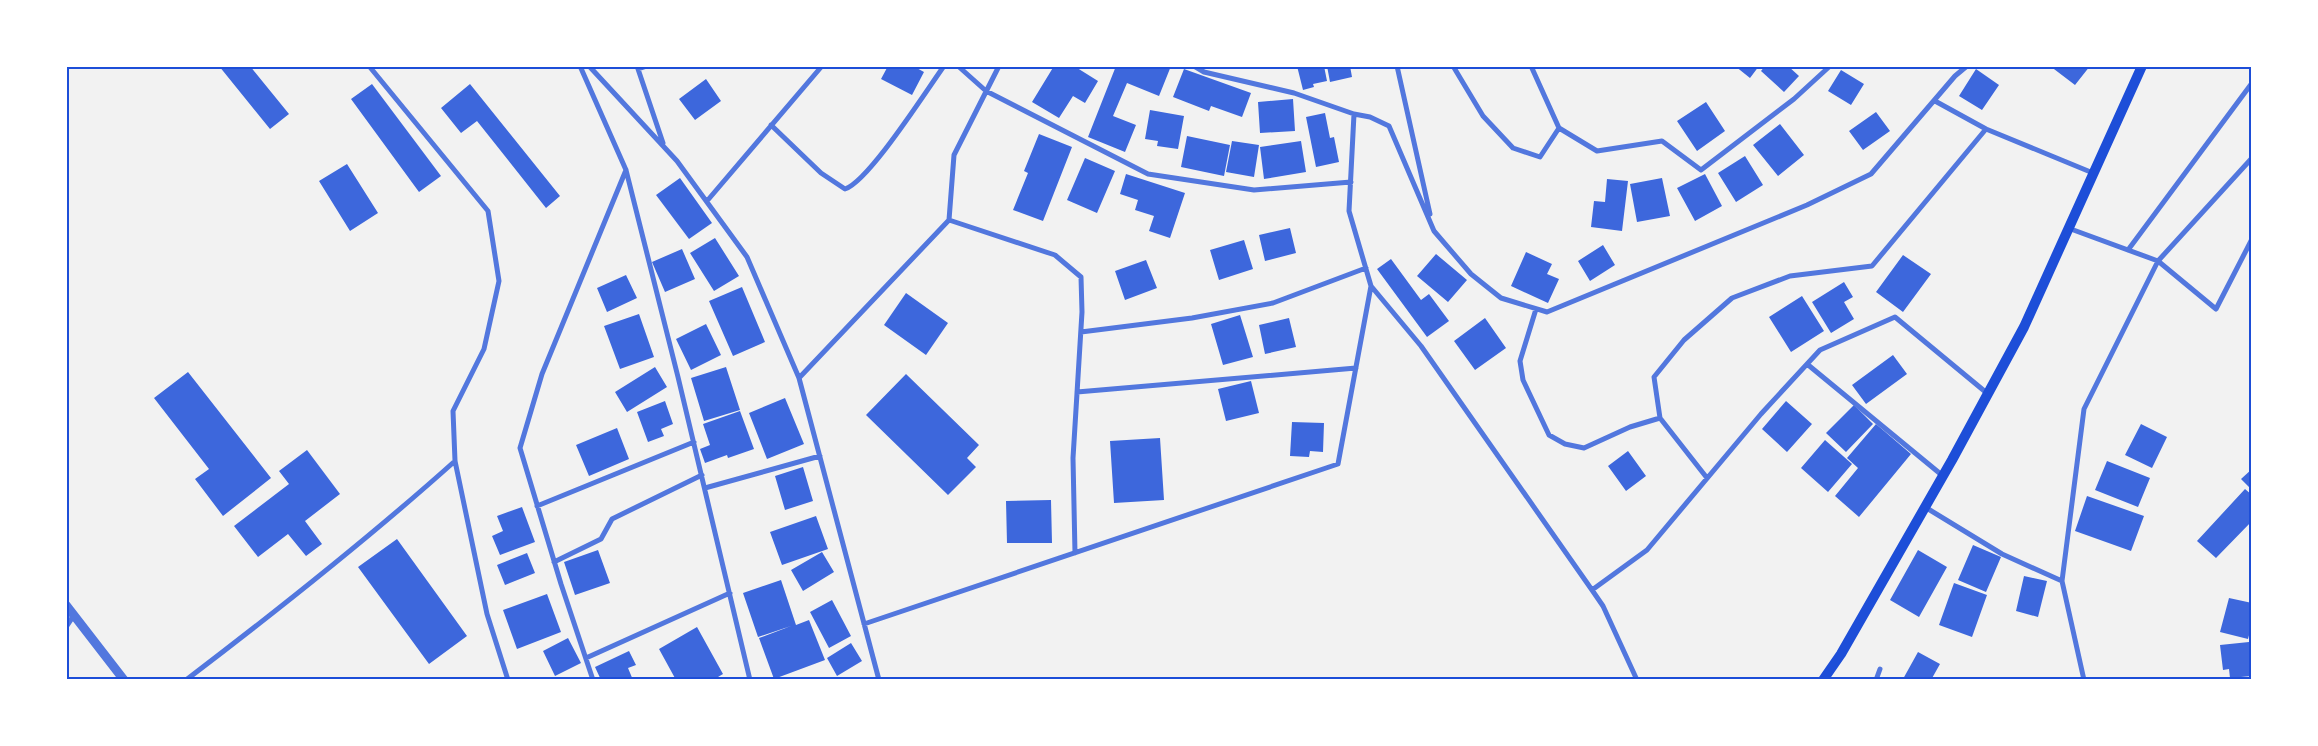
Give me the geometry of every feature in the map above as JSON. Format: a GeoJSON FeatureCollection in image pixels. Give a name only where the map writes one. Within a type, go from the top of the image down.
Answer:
{"type":"FeatureCollection","features":[{"type":"Feature","properties":{"kind":"main road"},"geometry":{"type":"LineString","coordinates":[[1823,680],[1943,476],[2024,327],[2142,66]]}},
{"type":"Feature","properties":{"kind":"street"},"geometry":{"type":"LineString","coordinates":[[369,66],[488,211],[499,281],[484,349],[453,411],[456,461],[487,614],[508,680]]}},
{"type":"Feature","properties":{"kind":"street"},"geometry":{"type":"LineString","coordinates":[[580,66],[626,170],[694,442],[750,680]]}},
{"type":"Feature","properties":{"kind":"street"},"geometry":{"type":"LineString","coordinates":[[589,66],[677,161],[747,258],[799,378],[879,680]]}},
{"type":"Feature","properties":{"kind":"street"},"geometry":{"type":"LineString","coordinates":[[647,66],[638,67],[664,146]]}},
{"type":"Feature","properties":{"kind":"street"},"geometry":{"type":"LineString","coordinates":[[707,201],[822,66]]}},
{"type":"Feature","properties":{"kind":"street"},"geometry":{"type":"LineString","coordinates":[[770,125],[821,173],[845,189],[853,186],[872,166],[944,66]]}},
{"type":"Feature","properties":{"kind":"street"},"geometry":{"type":"LineString","coordinates":[[958,66],[986,91],[1148,174],[1254,190],[1351,182]]}},
{"type":"Feature","properties":{"kind":"street"},"geometry":{"type":"LineString","coordinates":[[799,378],[949,220],[954,155],[999,66]]}},
{"type":"Feature","properties":{"kind":"street"},"geometry":{"type":"LineString","coordinates":[[1194,66],[1204,72],[1294,93],[1354,114],[1370,117],[1389,126],[1434,230],[1471,274],[1501,298],[1547,312],[1807,205],[1871,174],[1955,76],[1967,66]]}},
{"type":"Feature","properties":{"kind":"street"},"geometry":{"type":"LineString","coordinates":[[1396,66],[1434,230]]}},
{"type":"Feature","properties":{"kind":"street"},"geometry":{"type":"LineString","coordinates":[[1453,66],[1483,116],[1512,148],[1540,157],[1559,128]]}},
{"type":"Feature","properties":{"kind":"street"},"geometry":{"type":"LineString","coordinates":[[1531,66],[1559,128],[1597,151],[1662,141],[1701,170],[1794,99],[1830,66]]}},
{"type":"Feature","properties":{"kind":"street"},"geometry":{"type":"LineString","coordinates":[[2128,250],[2252,83]]}},
{"type":"Feature","properties":{"kind":"street"},"geometry":{"type":"LineString","coordinates":[[1935,101],[1986,130],[2093,173]]}},
{"type":"Feature","properties":{"kind":"street"},"geometry":{"type":"LineString","coordinates":[[1354,114],[1349,211],[1371,286],[1421,346],[1603,606],[1637,680]]}},
{"type":"Feature","properties":{"kind":"street"},"geometry":{"type":"LineString","coordinates":[[1707,478],[1660,418],[1654,377],[1684,340],[1732,298],[1790,276],[1872,266],[1986,130]]}},
{"type":"Feature","properties":{"kind":"street"},"geometry":{"type":"LineString","coordinates":[[2084,680],[2062,581],[2084,410],[2158,261],[2252,158]]}},
{"type":"Feature","properties":{"kind":"street"},"geometry":{"type":"LineString","coordinates":[[593,680],[554,562],[520,448],[542,374],[626,170]]}},
{"type":"Feature","properties":{"kind":"street"},"geometry":{"type":"LineString","coordinates":[[949,220],[1055,255],[1081,276],[1081,332],[1073,458],[1075,553]]}},
{"type":"Feature","properties":{"kind":"street"},"geometry":{"type":"LineString","coordinates":[[2068,228],[2158,261],[2216,309],[2252,239]]}},
{"type":"Feature","properties":{"kind":"street"},"geometry":{"type":"LineString","coordinates":[[2244,254],[2252,256]]}},
{"type":"Feature","properties":{"kind":"street"},"geometry":{"type":"LineString","coordinates":[[1081,332],[1192,318],[1273,303],[1366,268]]}},
{"type":"Feature","properties":{"kind":"street"},"geometry":{"type":"LineString","coordinates":[[864,624],[1338,464],[1371,286]]}},
{"type":"Feature","properties":{"kind":"street"},"geometry":{"type":"LineString","coordinates":[[1536,309],[1520,360],[1523,380],[1536,411],[1550,435],[1565,444],[1584,448],[1630,427],[1660,418]]}},
{"type":"Feature","properties":{"kind":"street"},"geometry":{"type":"LineString","coordinates":[[1592,590],[1647,550],[1761,414],[1820,350],[1895,317],[1988,394]]}},
{"type":"Feature","properties":{"kind":"street"},"geometry":{"type":"LineString","coordinates":[[1807,364],[1943,476]]}},
{"type":"Feature","properties":{"kind":"street"},"geometry":{"type":"LineString","coordinates":[[1077,392],[1356,368]]}},
{"type":"Feature","properties":{"kind":"street"},"geometry":{"type":"LineString","coordinates":[[537,506],[694,442]]}},
{"type":"Feature","properties":{"kind":"street"},"geometry":{"type":"LineString","coordinates":[[705,488],[820,456]]}},
{"type":"Feature","properties":{"kind":"street"},"geometry":{"type":"LineString","coordinates":[[186,680],[256,627],[408,504],[456,461]]}},
{"type":"Feature","properties":{"kind":"street"},"geometry":{"type":"LineString","coordinates":[[554,562],[601,539],[612,519],[702,475]]}},
{"type":"Feature","properties":{"kind":"street"},"geometry":{"type":"LineString","coordinates":[[1925,507],[2002,554],[2062,581]]}},
{"type":"Feature","properties":{"kind":"street"},"geometry":{"type":"LineString","coordinates":[[586,658],[730,593]]}},
{"type":"Feature","properties":{"kind":"street"},"geometry":{"type":"LineString","coordinates":[[66,605],[124,680]]}},
{"type":"Feature","properties":{"kind":"street"},"geometry":{"type":"LineString","coordinates":[[66,627],[74,615]]}},
{"type":"Feature","properties":{"kind":"street"},"geometry":{"type":"LineString","coordinates":[[1876,680],[1880,669]]}},
{"type":"Feature","properties":{"kind":"building"},"geometry":{"type":"Polygon","coordinates":[[[219,66],[250,66],[289,114],[270,129],[219,66]]]}},
{"type":"Feature","properties":{"kind":"building"},"geometry":{"type":"Polygon","coordinates":[[[888,66],[913,66],[924,72],[912,95],[881,79],[888,66]]]}},
{"type":"Feature","properties":{"kind":"building"},"geometry":{"type":"Polygon","coordinates":[[[1054,66],[1074,66],[1098,81],[1085,103],[1073,96],[1059,118],[1032,102],[1054,66]]]}},
{"type":"Feature","properties":{"kind":"building"},"geometry":{"type":"Polygon","coordinates":[[[1116,66],[1171,66],[1159,96],[1127,83],[1113,116],[1136,125],[1125,152],[1088,137],[1116,66]]]}},
{"type":"Feature","properties":{"kind":"building"},"geometry":{"type":"Polygon","coordinates":[[[1297,66],[1324,66],[1327,81],[1313,84],[1314,87],[1303,90],[1297,66]]]}},
{"type":"Feature","properties":{"kind":"building"},"geometry":{"type":"Polygon","coordinates":[[[1327,66],[1350,66],[1352,77],[1330,82],[1327,66]]]}},
{"type":"Feature","properties":{"kind":"building"},"geometry":{"type":"Polygon","coordinates":[[[1735,66],[1759,66],[1750,78],[1735,66]]]}},
{"type":"Feature","properties":{"kind":"building"},"geometry":{"type":"Polygon","coordinates":[[[1765,66],[1788,66],[1799,76],[1784,92],[1761,71],[1765,66]]]}},
{"type":"Feature","properties":{"kind":"building"},"geometry":{"type":"Polygon","coordinates":[[[2050,66],[2090,66],[2075,85],[2050,66]]]}},
{"type":"Feature","properties":{"kind":"building"},"geometry":{"type":"Polygon","coordinates":[[[1184,69],[1251,93],[1242,117],[1211,106],[1209,111],[1173,97],[1184,69]]]}},
{"type":"Feature","properties":{"kind":"building"},"geometry":{"type":"Polygon","coordinates":[[[1976,69],[1999,85],[1982,110],[1959,96],[1976,69]]]}},
{"type":"Feature","properties":{"kind":"building"},"geometry":{"type":"Polygon","coordinates":[[[1841,70],[1864,84],[1851,105],[1828,91],[1841,70]]]}},
{"type":"Feature","properties":{"kind":"building"},"geometry":{"type":"Polygon","coordinates":[[[706,79],[721,101],[695,120],[679,99],[706,79]]]}},
{"type":"Feature","properties":{"kind":"building"},"geometry":{"type":"Polygon","coordinates":[[[372,84],[441,176],[419,192],[351,99],[372,84]]]}},
{"type":"Feature","properties":{"kind":"building"},"geometry":{"type":"Polygon","coordinates":[[[470,84],[560,196],[546,208],[477,121],[461,133],[441,108],[470,84]]]}},
{"type":"Feature","properties":{"kind":"building"},"geometry":{"type":"Polygon","coordinates":[[[1293,99],[1295,131],[1260,133],[1258,102],[1293,99]]]}},
{"type":"Feature","properties":{"kind":"building"},"geometry":{"type":"Polygon","coordinates":[[[1706,102],[1725,131],[1697,151],[1677,121],[1706,102]]]}},
{"type":"Feature","properties":{"kind":"building"},"geometry":{"type":"Polygon","coordinates":[[[1150,110],[1184,116],[1178,149],[1157,146],[1158,141],[1145,139],[1150,110]]]}},
{"type":"Feature","properties":{"kind":"building"},"geometry":{"type":"Polygon","coordinates":[[[1876,112],[1890,131],[1863,150],[1849,131],[1876,112]]]}},
{"type":"Feature","properties":{"kind":"building"},"geometry":{"type":"Polygon","coordinates":[[[1325,113],[1330,138],[1334,137],[1339,162],[1316,167],[1306,117],[1325,113]]]}},
{"type":"Feature","properties":{"kind":"building"},"geometry":{"type":"Polygon","coordinates":[[[1780,124],[1804,155],[1778,176],[1753,145],[1780,124]]]}},
{"type":"Feature","properties":{"kind":"building"},"geometry":{"type":"Polygon","coordinates":[[[1039,134],[1072,147],[1043,221],[1013,210],[1028,173],[1024,171],[1039,134]]]}},
{"type":"Feature","properties":{"kind":"building"},"geometry":{"type":"Polygon","coordinates":[[[1187,136],[1230,145],[1224,176],[1181,167],[1187,136]]]}},
{"type":"Feature","properties":{"kind":"building"},"geometry":{"type":"Polygon","coordinates":[[[1232,141],[1259,145],[1254,177],[1226,172],[1232,141]]]}},
{"type":"Feature","properties":{"kind":"building"},"geometry":{"type":"Polygon","coordinates":[[[1301,141],[1306,172],[1264,179],[1260,147],[1301,141]]]}},
{"type":"Feature","properties":{"kind":"building"},"geometry":{"type":"Polygon","coordinates":[[[1745,156],[1763,185],[1736,202],[1718,173],[1745,156]]]}},
{"type":"Feature","properties":{"kind":"building"},"geometry":{"type":"Polygon","coordinates":[[[1085,158],[1115,171],[1097,213],[1067,200],[1085,158]]]}},
{"type":"Feature","properties":{"kind":"building"},"geometry":{"type":"Polygon","coordinates":[[[347,164],[378,213],[350,231],[319,181],[347,164]]]}},
{"type":"Feature","properties":{"kind":"building"},"geometry":{"type":"Polygon","coordinates":[[[1126,174],[1185,193],[1170,238],[1149,231],[1154,216],[1135,210],[1138,200],[1120,194],[1126,174]]]}},
{"type":"Feature","properties":{"kind":"building"},"geometry":{"type":"Polygon","coordinates":[[[1705,174],[1722,206],[1695,221],[1677,188],[1705,174]]]}},
{"type":"Feature","properties":{"kind":"building"},"geometry":{"type":"Polygon","coordinates":[[[680,178],[712,223],[689,239],[656,195],[680,178]]]}},
{"type":"Feature","properties":{"kind":"building"},"geometry":{"type":"Polygon","coordinates":[[[1662,178],[1670,216],[1637,222],[1630,184],[1662,178]]]}},
{"type":"Feature","properties":{"kind":"building"},"geometry":{"type":"Polygon","coordinates":[[[1607,179],[1628,181],[1622,231],[1591,227],[1594,201],[1605,202],[1607,179]]]}},
{"type":"Feature","properties":{"kind":"building"},"geometry":{"type":"Polygon","coordinates":[[[1290,228],[1296,253],[1265,261],[1259,235],[1290,228]]]}},
{"type":"Feature","properties":{"kind":"building"},"geometry":{"type":"Polygon","coordinates":[[[715,238],[739,276],[714,291],[690,253],[715,238]]]}},
{"type":"Feature","properties":{"kind":"building"},"geometry":{"type":"Polygon","coordinates":[[[1244,240],[1253,269],[1219,280],[1210,250],[1244,240]]]}},
{"type":"Feature","properties":{"kind":"building"},"geometry":{"type":"Polygon","coordinates":[[[1603,245],[1615,265],[1590,281],[1578,261],[1603,245]]]}},
{"type":"Feature","properties":{"kind":"building"},"geometry":{"type":"Polygon","coordinates":[[[682,249],[695,279],[665,292],[652,262],[682,249]]]}},
{"type":"Feature","properties":{"kind":"building"},"geometry":{"type":"Polygon","coordinates":[[[1526,252],[1552,264],[1547,274],[1559,279],[1548,303],[1511,286],[1526,252]]]}},
{"type":"Feature","properties":{"kind":"building"},"geometry":{"type":"Polygon","coordinates":[[[1436,254],[1467,280],[1448,302],[1417,276],[1436,254]]]}},
{"type":"Feature","properties":{"kind":"building"},"geometry":{"type":"Polygon","coordinates":[[[1903,255],[1931,274],[1903,312],[1876,292],[1903,255]]]}},
{"type":"Feature","properties":{"kind":"building"},"geometry":{"type":"Polygon","coordinates":[[[1391,259],[1421,300],[1429,294],[1449,321],[1427,337],[1377,269],[1391,259]]]}},
{"type":"Feature","properties":{"kind":"building"},"geometry":{"type":"Polygon","coordinates":[[[1146,260],[1157,288],[1125,300],[1115,271],[1146,260]]]}},
{"type":"Feature","properties":{"kind":"building"},"geometry":{"type":"Polygon","coordinates":[[[626,275],[637,298],[607,312],[597,288],[626,275]]]}},
{"type":"Feature","properties":{"kind":"building"},"geometry":{"type":"Polygon","coordinates":[[[1844,282],[1853,297],[1844,302],[1854,319],[1831,333],[1812,302],[1844,282]]]}},
{"type":"Feature","properties":{"kind":"building"},"geometry":{"type":"Polygon","coordinates":[[[742,287],[765,342],[733,356],[709,301],[742,287]]]}},
{"type":"Feature","properties":{"kind":"building"},"geometry":{"type":"Polygon","coordinates":[[[906,293],[948,323],[926,355],[884,325],[906,293]]]}},
{"type":"Feature","properties":{"kind":"building"},"geometry":{"type":"Polygon","coordinates":[[[1802,296],[1824,331],[1791,352],[1769,317],[1802,296]]]}},
{"type":"Feature","properties":{"kind":"building"},"geometry":{"type":"Polygon","coordinates":[[[639,314],[654,357],[620,369],[604,326],[639,314]]]}},
{"type":"Feature","properties":{"kind":"building"},"geometry":{"type":"Polygon","coordinates":[[[1240,315],[1253,357],[1223,365],[1211,324],[1240,315]]]}},
{"type":"Feature","properties":{"kind":"building"},"geometry":{"type":"Polygon","coordinates":[[[1289,318],[1296,347],[1265,354],[1259,325],[1289,318]]]}},
{"type":"Feature","properties":{"kind":"building"},"geometry":{"type":"Polygon","coordinates":[[[1485,318],[1506,348],[1475,370],[1454,341],[1485,318]]]}},
{"type":"Feature","properties":{"kind":"building"},"geometry":{"type":"Polygon","coordinates":[[[706,324],[721,355],[691,370],[676,339],[706,324]]]}},
{"type":"Feature","properties":{"kind":"building"},"geometry":{"type":"Polygon","coordinates":[[[1893,355],[1907,374],[1866,404],[1852,385],[1893,355]]]}},
{"type":"Feature","properties":{"kind":"building"},"geometry":{"type":"Polygon","coordinates":[[[655,367],[667,387],[627,412],[615,392],[655,367]]]}},
{"type":"Feature","properties":{"kind":"building"},"geometry":{"type":"Polygon","coordinates":[[[726,367],[740,410],[704,421],[691,378],[726,367]]]}},
{"type":"Feature","properties":{"kind":"building"},"geometry":{"type":"Polygon","coordinates":[[[188,372],[271,478],[223,516],[195,479],[209,469],[154,398],[188,372]]]}},
{"type":"Feature","properties":{"kind":"building"},"geometry":{"type":"Polygon","coordinates":[[[906,374],[979,445],[967,458],[976,467],[948,495],[866,415],[906,374]]]}},
{"type":"Feature","properties":{"kind":"building"},"geometry":{"type":"Polygon","coordinates":[[[1251,381],[1259,413],[1226,421],[1218,389],[1251,381]]]}},
{"type":"Feature","properties":{"kind":"building"},"geometry":{"type":"Polygon","coordinates":[[[785,398],[804,444],[767,459],[749,413],[785,398]]]}},
{"type":"Feature","properties":{"kind":"building"},"geometry":{"type":"Polygon","coordinates":[[[665,401],[673,424],[661,429],[664,436],[648,442],[637,412],[665,401]]]}},
{"type":"Feature","properties":{"kind":"building"},"geometry":{"type":"Polygon","coordinates":[[[1786,401],[1812,424],[1787,452],[1762,429],[1786,401]]]}},
{"type":"Feature","properties":{"kind":"building"},"geometry":{"type":"Polygon","coordinates":[[[1854,405],[1873,424],[1846,452],[1826,433],[1854,405]]]}},
{"type":"Feature","properties":{"kind":"building"},"geometry":{"type":"Polygon","coordinates":[[[740,411],[754,449],[728,458],[727,455],[705,463],[700,449],[710,445],[703,424],[740,411]]]}},
{"type":"Feature","properties":{"kind":"building"},"geometry":{"type":"Polygon","coordinates":[[[1292,422],[1324,423],[1323,452],[1310,451],[1309,457],[1290,456],[1292,422]]]}},
{"type":"Feature","properties":{"kind":"building"},"geometry":{"type":"Polygon","coordinates":[[[1876,424],[1911,454],[1859,517],[1835,496],[1858,468],[1847,458],[1876,424]]]}},
{"type":"Feature","properties":{"kind":"building"},"geometry":{"type":"Polygon","coordinates":[[[2141,424],[2167,437],[2152,468],[2125,455],[2141,424]]]}},
{"type":"Feature","properties":{"kind":"building"},"geometry":{"type":"Polygon","coordinates":[[[617,428],[629,459],[589,476],[576,445],[617,428]]]}},
{"type":"Feature","properties":{"kind":"building"},"geometry":{"type":"Polygon","coordinates":[[[1160,438],[1164,500],[1114,503],[1110,441],[1160,438]]]}},
{"type":"Feature","properties":{"kind":"building"},"geometry":{"type":"Polygon","coordinates":[[[1825,440],[1852,464],[1828,492],[1801,468],[1825,440]]]}},
{"type":"Feature","properties":{"kind":"building"},"geometry":{"type":"Polygon","coordinates":[[[307,450],[340,494],[305,521],[322,544],[306,556],[288,534],[258,557],[234,526],[289,484],[279,471],[307,450]]]}},
{"type":"Feature","properties":{"kind":"building"},"geometry":{"type":"Polygon","coordinates":[[[1628,451],[1646,476],[1626,491],[1608,466],[1628,451]]]}},
{"type":"Feature","properties":{"kind":"building"},"geometry":{"type":"Polygon","coordinates":[[[2107,461],[2150,478],[2138,507],[2095,490],[2107,461]]]}},
{"type":"Feature","properties":{"kind":"building"},"geometry":{"type":"Polygon","coordinates":[[[803,467],[813,501],[785,510],[775,476],[803,467]]]}},
{"type":"Feature","properties":{"kind":"building"},"geometry":{"type":"Polygon","coordinates":[[[2252,469],[2252,490],[2241,479],[2252,469]]]}},
{"type":"Feature","properties":{"kind":"building"},"geometry":{"type":"Polygon","coordinates":[[[2245,489],[2252,495],[2252,521],[2216,558],[2197,541],[2245,489]]]}},
{"type":"Feature","properties":{"kind":"building"},"geometry":{"type":"Polygon","coordinates":[[[2087,496],[2144,516],[2131,551],[2075,531],[2087,496]]]}},
{"type":"Feature","properties":{"kind":"building"},"geometry":{"type":"Polygon","coordinates":[[[1051,500],[1052,543],[1007,543],[1006,501],[1051,500]]]}},
{"type":"Feature","properties":{"kind":"building"},"geometry":{"type":"Polygon","coordinates":[[[522,507],[535,542],[500,555],[492,536],[503,531],[497,516],[522,507]]]}},
{"type":"Feature","properties":{"kind":"building"},"geometry":{"type":"Polygon","coordinates":[[[816,516],[828,549],[782,565],[770,532],[816,516]]]}},
{"type":"Feature","properties":{"kind":"building"},"geometry":{"type":"Polygon","coordinates":[[[397,539],[467,636],[429,664],[358,567],[397,539]]]}},
{"type":"Feature","properties":{"kind":"building"},"geometry":{"type":"Polygon","coordinates":[[[1973,545],[2001,557],[1986,592],[1958,580],[1973,545]]]}},
{"type":"Feature","properties":{"kind":"building"},"geometry":{"type":"Polygon","coordinates":[[[598,550],[610,583],[575,595],[564,562],[598,550]]]}},
{"type":"Feature","properties":{"kind":"building"},"geometry":{"type":"Polygon","coordinates":[[[1918,550],[1947,567],[1919,617],[1890,600],[1918,550]]]}},
{"type":"Feature","properties":{"kind":"building"},"geometry":{"type":"Polygon","coordinates":[[[822,552],[834,572],[803,591],[791,570],[822,552]]]}},
{"type":"Feature","properties":{"kind":"building"},"geometry":{"type":"Polygon","coordinates":[[[527,553],[535,573],[505,585],[497,565],[527,553]]]}},
{"type":"Feature","properties":{"kind":"building"},"geometry":{"type":"Polygon","coordinates":[[[2024,576],[2047,581],[2038,617],[2016,611],[2024,576]]]}},
{"type":"Feature","properties":{"kind":"building"},"geometry":{"type":"Polygon","coordinates":[[[781,580],[796,625],[809,620],[825,660],[774,679],[759,638],[791,626],[758,637],[743,593],[781,580]]]}},
{"type":"Feature","properties":{"kind":"building"},"geometry":{"type":"Polygon","coordinates":[[[1954,583],[1987,595],[1972,637],[1939,625],[1954,583]]]}},
{"type":"Feature","properties":{"kind":"building"},"geometry":{"type":"Polygon","coordinates":[[[547,594],[561,632],[517,649],[503,610],[547,594]]]}},
{"type":"Feature","properties":{"kind":"building"},"geometry":{"type":"Polygon","coordinates":[[[2229,598],[2252,603],[2252,624],[2248,639],[2220,632],[2229,598]]]}},
{"type":"Feature","properties":{"kind":"building"},"geometry":{"type":"Polygon","coordinates":[[[832,600],[851,636],[829,648],[810,612],[832,600]]]}},
{"type":"Feature","properties":{"kind":"building"},"geometry":{"type":"Polygon","coordinates":[[[697,627],[723,674],[713,680],[676,680],[659,649],[697,627]]]}},
{"type":"Feature","properties":{"kind":"building"},"geometry":{"type":"Polygon","coordinates":[[[568,638],[581,663],[555,676],[543,651],[568,638]]]}},
{"type":"Feature","properties":{"kind":"building"},"geometry":{"type":"Polygon","coordinates":[[[2249,642],[2252,676],[2230,678],[2229,669],[2223,670],[2220,645],[2249,642]]]}},
{"type":"Feature","properties":{"kind":"building"},"geometry":{"type":"Polygon","coordinates":[[[851,643],[862,661],[837,676],[827,658],[851,643]]]}},
{"type":"Feature","properties":{"kind":"building"},"geometry":{"type":"Polygon","coordinates":[[[629,651],[636,665],[628,668],[633,680],[601,680],[595,667],[629,651]]]}},
{"type":"Feature","properties":{"kind":"building"},"geometry":{"type":"Polygon","coordinates":[[[1918,652],[1940,664],[1931,680],[1903,679],[1918,652]]]}}]}
